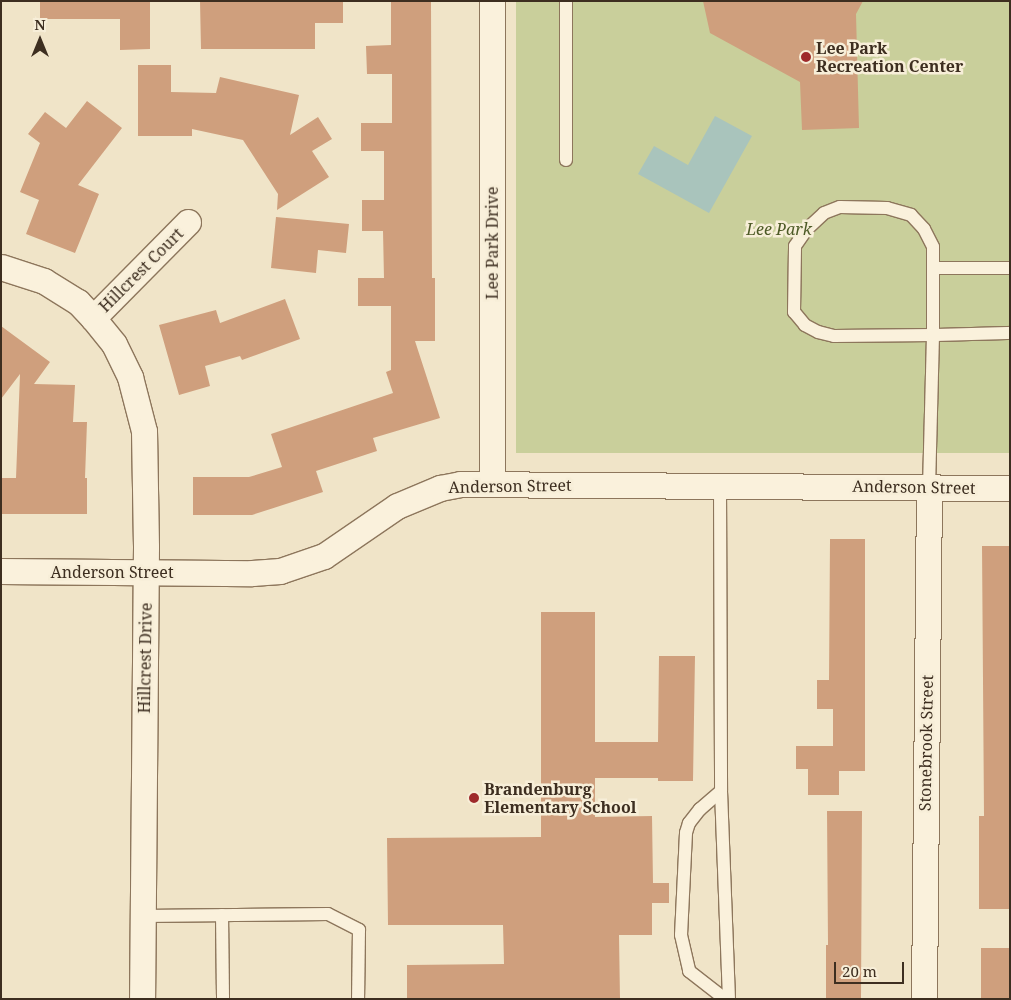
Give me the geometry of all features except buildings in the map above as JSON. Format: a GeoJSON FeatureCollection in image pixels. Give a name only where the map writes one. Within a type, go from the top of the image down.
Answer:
{"type":"FeatureCollection","features":[{"type":"Feature","properties":{"kind":"street","name":"Lee Park Drive"},"geometry":{"type":"LineString","coordinates":[[492,1],[492,484]]}},
{"type":"Feature","properties":{"kind":"street","name":"Hillcrest Court"},"geometry":{"type":"LineString","coordinates":[[93,318],[188,222]]}},
{"type":"Feature","properties":{"kind":"street","name":"Hillcrest Drive"},"geometry":{"type":"LineString","coordinates":[[1,267],[44,280],[78,302],[93,318],[114,344],[130,377],[144,431],[146,572],[142,999]]}},
{"type":"Feature","properties":{"kind":"street","name":"Anderson Street"},"geometry":{"type":"LineString","coordinates":[[1,571],[252,573],[280,570],[324,556],[397,506],[440,488],[460,484],[1010,488]]}},
{"type":"Feature","properties":{"kind":"street","name":"Stonebrook Street"},"geometry":{"type":"LineString","coordinates":[[924,999],[929,488]]}},
{"type":"Feature","properties":{"kind":"lane"},"geometry":{"type":"LineString","coordinates":[[566,1],[566,160]]}},
{"type":"Feature","properties":{"kind":"lane"},"geometry":{"type":"LineString","coordinates":[[929,488],[932,335],[932,247],[924,229],[911,215],[887,208],[840,207],[824,213],[807,228],[795,246],[794,312],[805,325],[818,332],[834,336],[932,335],[1010,333]]}},
{"type":"Feature","properties":{"kind":"lane"},"geometry":{"type":"LineString","coordinates":[[932,268],[1010,268]]}},
{"type":"Feature","properties":{"kind":"lane"},"geometry":{"type":"LineString","coordinates":[[720,486],[721,791],[727,999]]}},
{"type":"Feature","properties":{"kind":"lane"},"geometry":{"type":"LineString","coordinates":[[721,791],[695,816],[686,834],[682,935],[689,972],[727,999]]}},
{"type":"Feature","properties":{"kind":"lane"},"geometry":{"type":"LineString","coordinates":[[143,916],[328,914],[359,930],[358,999]]}},
{"type":"Feature","properties":{"kind":"lane"},"geometry":{"type":"LineString","coordinates":[[222,915],[223,999]]}},
{"type":"Feature","properties":{"kind":"green space","name":"Lee Park"},"geometry":{"type":"Polygon","coordinates":[[[516,1],[1010,1],[1010,453],[516,453],[516,1]]]}},
{"type":"Feature","properties":{"kind":"water"},"geometry":{"type":"Polygon","coordinates":[[[715,116],[752,136],[709,213],[638,174],[654,146],[688,165],[715,116]]]}},
{"type":"Feature","properties":{"kind":"place","name":"Lee Park Recreation Center"},"geometry":{"type":"Point","coordinates":[806,57]}},
{"type":"Feature","properties":{"kind":"place","name":"Brandenburg Elementary School"},"geometry":{"type":"Point","coordinates":[474,798]}}]}
